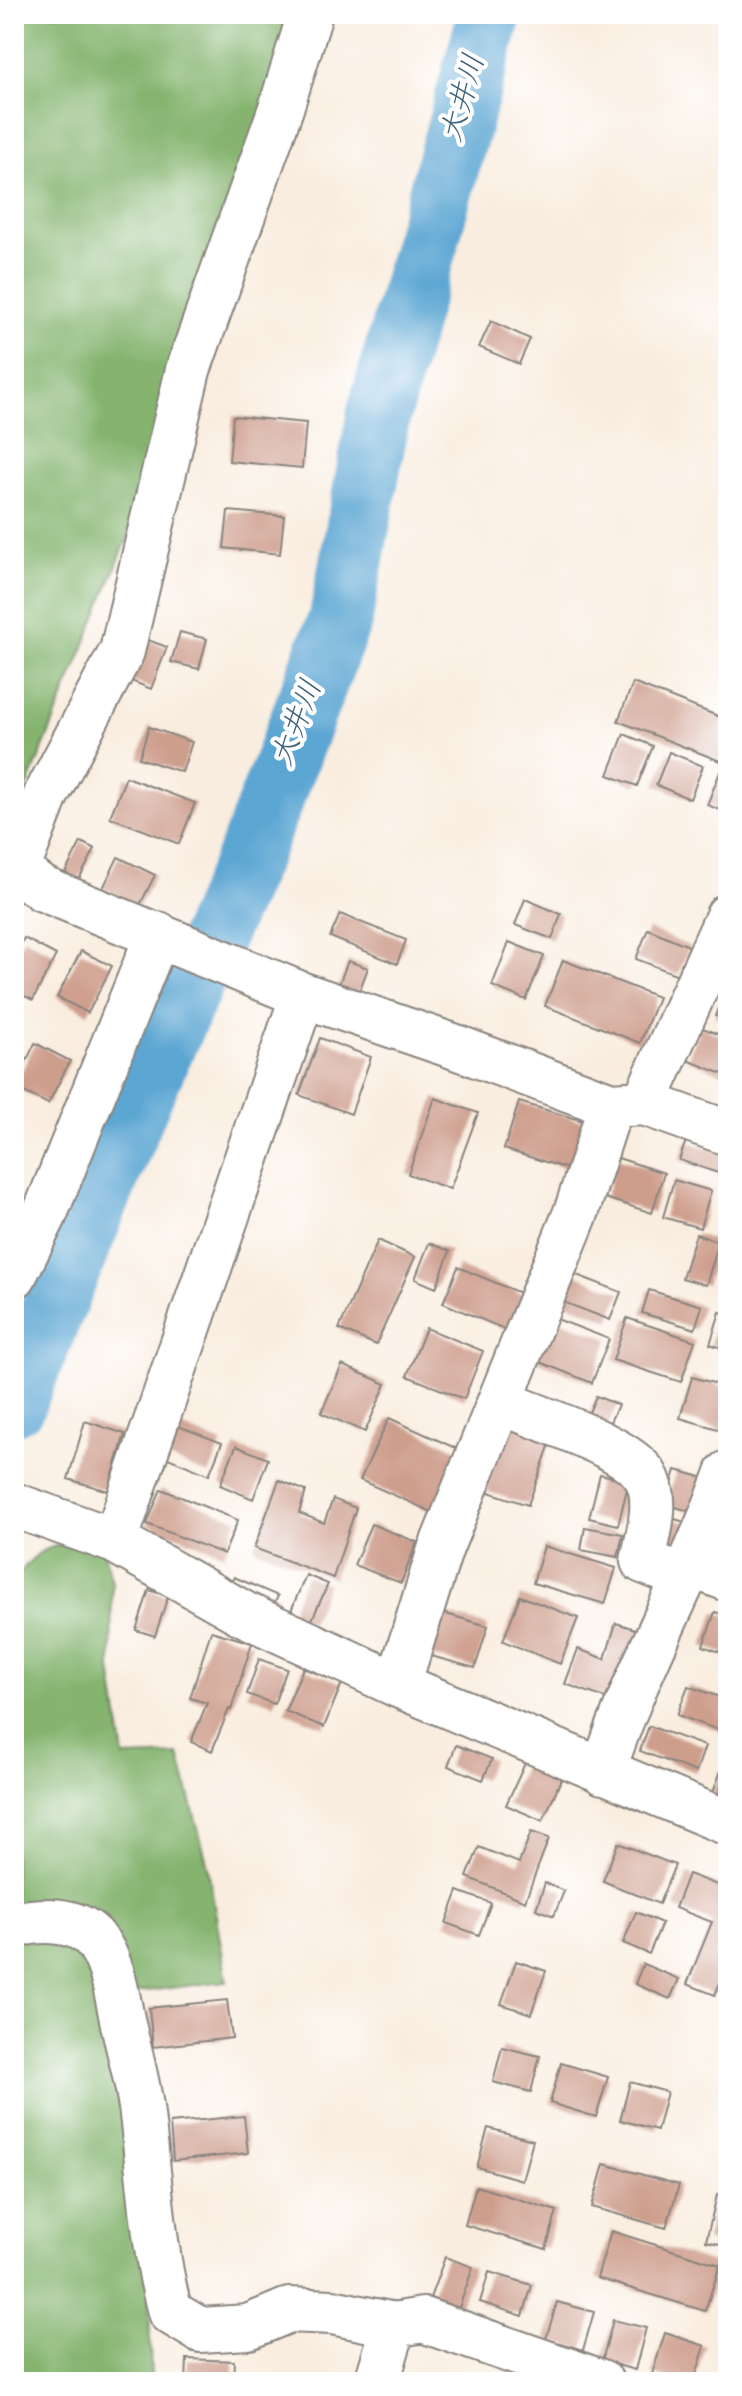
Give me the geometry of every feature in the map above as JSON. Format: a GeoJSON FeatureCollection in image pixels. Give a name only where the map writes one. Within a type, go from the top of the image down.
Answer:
{"type":"FeatureCollection","features":[{"type":"Feature","properties":{"kind":"street"},"geometry":{"type":"LineString","coordinates":[[310,14],[281,108],[188,370],[122,651],[46,795],[17,870],[43,889],[303,995],[628,1104],[728,1133]]}},
{"type":"Feature","properties":{"kind":"street"},"geometry":{"type":"LineString","coordinates":[[398,1685],[440,1550],[577,1210],[628,1104],[728,916]]}},
{"type":"Feature","properties":{"kind":"street"},"geometry":{"type":"LineString","coordinates":[[14,1276],[44,1216],[158,934]]}},
{"type":"Feature","properties":{"kind":"street"},"geometry":{"type":"LineString","coordinates":[[115,1541],[303,995]]}},
{"type":"Feature","properties":{"kind":"street"},"geometry":{"type":"LineString","coordinates":[[501,1402],[621,1453],[646,1476],[652,1503],[643,1561],[702,1574]]}},
{"type":"Feature","properties":{"kind":"street"},"geometry":{"type":"LineString","coordinates":[[603,1772],[616,1731],[655,1640],[702,1574],[728,1473]]}},
{"type":"Feature","properties":{"kind":"street"},"geometry":{"type":"LineString","coordinates":[[14,1505],[115,1541],[244,1614],[398,1685],[728,1823]]}},
{"type":"Feature","properties":{"kind":"street"},"geometry":{"type":"LineString","coordinates":[[14,1926],[26,1922],[67,1922],[92,1936],[105,1953],[140,2103],[160,2274],[170,2312],[200,2330],[248,2327],[289,2310],[332,2312],[394,2325],[423,2320],[601,2382]]}},
{"type":"Feature","properties":{"kind":"street"},"geometry":{"type":"LineString","coordinates":[[377,2382],[394,2325]]}},
{"type":"Feature","properties":{"kind":"green space"},"geometry":{"type":"Polygon","coordinates":[[[14,14],[319,14],[297,118],[14,820],[14,14]]]}},
{"type":"Feature","properties":{"kind":"green space"},"geometry":{"type":"Polygon","coordinates":[[[79,1542],[103,1549],[112,1582],[111,1669],[124,1757],[179,1755],[207,1863],[227,1981],[108,1996],[148,2250],[151,2382],[14,2382],[14,1582],[40,1552],[79,1542]]]}},
{"type":"Feature","properties":{"kind":"building"},"geometry":{"type":"Polygon","coordinates":[[[491,321],[530,339],[519,364],[479,347],[491,321]]]}},
{"type":"Feature","properties":{"kind":"building"},"geometry":{"type":"Polygon","coordinates":[[[233,416],[306,423],[302,468],[229,461],[233,416]]]}},
{"type":"Feature","properties":{"kind":"building"},"geometry":{"type":"Polygon","coordinates":[[[228,511],[284,516],[280,554],[224,548],[228,511]]]}},
{"type":"Feature","properties":{"kind":"building"},"geometry":{"type":"Polygon","coordinates":[[[180,632],[207,639],[199,669],[171,662],[180,632]]]}},
{"type":"Feature","properties":{"kind":"building"},"geometry":{"type":"Polygon","coordinates":[[[140,637],[167,647],[151,689],[124,678],[140,637]]]}},
{"type":"Feature","properties":{"kind":"building"},"geometry":{"type":"Polygon","coordinates":[[[633,683],[728,720],[728,764],[618,721],[633,683]]]}},
{"type":"Feature","properties":{"kind":"building"},"geometry":{"type":"Polygon","coordinates":[[[149,727],[192,742],[182,772],[139,758],[149,727]]]}},
{"type":"Feature","properties":{"kind":"building"},"geometry":{"type":"Polygon","coordinates":[[[624,734],[653,746],[637,786],[608,775],[624,734]]]}},
{"type":"Feature","properties":{"kind":"building"},"geometry":{"type":"Polygon","coordinates":[[[669,752],[703,766],[690,799],[656,785],[669,752]]]}},
{"type":"Feature","properties":{"kind":"building"},"geometry":{"type":"Polygon","coordinates":[[[720,772],[728,775],[728,813],[707,805],[720,772]]]}},
{"type":"Feature","properties":{"kind":"building"},"geometry":{"type":"Polygon","coordinates":[[[126,777],[195,803],[179,844],[110,817],[126,777]]]}},
{"type":"Feature","properties":{"kind":"building"},"geometry":{"type":"Polygon","coordinates":[[[81,842],[95,849],[77,883],[63,877],[81,842]]]}},
{"type":"Feature","properties":{"kind":"building"},"geometry":{"type":"Polygon","coordinates":[[[118,857],[155,875],[139,907],[103,888],[118,857]]]}},
{"type":"Feature","properties":{"kind":"building"},"geometry":{"type":"Polygon","coordinates":[[[525,899],[561,914],[552,939],[515,925],[525,899]]]}},
{"type":"Feature","properties":{"kind":"building"},"geometry":{"type":"Polygon","coordinates":[[[340,914],[406,940],[397,964],[330,937],[340,914]]]}},
{"type":"Feature","properties":{"kind":"building"},"geometry":{"type":"Polygon","coordinates":[[[648,929],[689,946],[678,975],[636,959],[648,929]]]}},
{"type":"Feature","properties":{"kind":"building"},"geometry":{"type":"Polygon","coordinates":[[[24,938],[56,955],[33,1000],[14,991],[14,958],[24,938]]]}},
{"type":"Feature","properties":{"kind":"building"},"geometry":{"type":"Polygon","coordinates":[[[509,942],[544,956],[526,1000],[492,986],[509,942]]]}},
{"type":"Feature","properties":{"kind":"building"},"geometry":{"type":"Polygon","coordinates":[[[81,951],[112,966],[88,1013],[57,997],[81,951]]]}},
{"type":"Feature","properties":{"kind":"building"},"geometry":{"type":"Polygon","coordinates":[[[563,960],[658,997],[640,1043],[545,1006],[563,960]]]}},
{"type":"Feature","properties":{"kind":"building"},"geometry":{"type":"Polygon","coordinates":[[[348,961],[368,968],[357,997],[337,989],[348,961]]]}},
{"type":"Feature","properties":{"kind":"building"},"geometry":{"type":"Polygon","coordinates":[[[728,985],[728,1021],[715,1016],[728,985]]]}},
{"type":"Feature","properties":{"kind":"building"},"geometry":{"type":"Polygon","coordinates":[[[700,1027],[728,1038],[728,1076],[687,1060],[700,1027]]]}},
{"type":"Feature","properties":{"kind":"building"},"geometry":{"type":"Polygon","coordinates":[[[320,1038],[371,1057],[351,1114],[299,1095],[320,1038]]]}},
{"type":"Feature","properties":{"kind":"building"},"geometry":{"type":"Polygon","coordinates":[[[35,1043],[70,1061],[48,1104],[14,1087],[35,1043]]]}},
{"type":"Feature","properties":{"kind":"building"},"geometry":{"type":"Polygon","coordinates":[[[435,1098],[478,1113],[450,1189],[408,1174],[435,1098]]]}},
{"type":"Feature","properties":{"kind":"building"},"geometry":{"type":"Polygon","coordinates":[[[519,1102],[586,1122],[571,1170],[504,1149],[519,1102]]]}},
{"type":"Feature","properties":{"kind":"building"},"geometry":{"type":"Polygon","coordinates":[[[686,1141],[725,1154],[718,1173],[679,1160],[686,1141]]]}},
{"type":"Feature","properties":{"kind":"building"},"geometry":{"type":"Polygon","coordinates":[[[618,1158],[664,1173],[652,1213],[605,1198],[618,1158]]]}},
{"type":"Feature","properties":{"kind":"building"},"geometry":{"type":"Polygon","coordinates":[[[674,1180],[711,1191],[700,1228],[663,1217],[674,1180]]]}},
{"type":"Feature","properties":{"kind":"building"},"geometry":{"type":"Polygon","coordinates":[[[696,1234],[719,1242],[706,1285],[682,1278],[696,1234]]]}},
{"type":"Feature","properties":{"kind":"building"},"geometry":{"type":"Polygon","coordinates":[[[378,1240],[415,1257],[376,1345],[339,1329],[378,1240]]]}},
{"type":"Feature","properties":{"kind":"building"},"geometry":{"type":"Polygon","coordinates":[[[429,1243],[450,1251],[436,1288],[415,1279],[429,1243]]]}},
{"type":"Feature","properties":{"kind":"building"},"geometry":{"type":"Polygon","coordinates":[[[458,1267],[527,1296],[511,1332],[443,1303],[458,1267]]]}},
{"type":"Feature","properties":{"kind":"building"},"geometry":{"type":"Polygon","coordinates":[[[569,1272],[621,1292],[610,1320],[558,1300],[569,1272]]]}},
{"type":"Feature","properties":{"kind":"building"},"geometry":{"type":"Polygon","coordinates":[[[649,1290],[702,1306],[695,1329],[642,1313],[649,1290]]]}},
{"type":"Feature","properties":{"kind":"building"},"geometry":{"type":"Polygon","coordinates":[[[720,1312],[728,1314],[728,1350],[710,1344],[720,1312]]]}},
{"type":"Feature","properties":{"kind":"building"},"geometry":{"type":"Polygon","coordinates":[[[554,1318],[609,1339],[592,1383],[537,1361],[554,1318]]]}},
{"type":"Feature","properties":{"kind":"building"},"geometry":{"type":"Polygon","coordinates":[[[627,1318],[695,1341],[681,1382],[613,1360],[627,1318]]]}},
{"type":"Feature","properties":{"kind":"building"},"geometry":{"type":"Polygon","coordinates":[[[426,1328],[483,1351],[464,1399],[407,1376],[426,1328]]]}},
{"type":"Feature","properties":{"kind":"building"},"geometry":{"type":"Polygon","coordinates":[[[342,1365],[386,1384],[365,1432],[321,1413],[342,1365]]]}},
{"type":"Feature","properties":{"kind":"building"},"geometry":{"type":"Polygon","coordinates":[[[692,1377],[728,1387],[728,1432],[680,1418],[692,1377]]]}},
{"type":"Feature","properties":{"kind":"building"},"geometry":{"type":"Polygon","coordinates":[[[596,1396],[618,1405],[604,1435],[583,1426],[596,1396]]]}},
{"type":"Feature","properties":{"kind":"building"},"geometry":{"type":"Polygon","coordinates":[[[389,1418],[462,1451],[434,1513],[360,1480],[389,1418]]]}},
{"type":"Feature","properties":{"kind":"building"},"geometry":{"type":"Polygon","coordinates":[[[85,1421],[125,1434],[108,1491],[68,1479],[85,1421]]]}},
{"type":"Feature","properties":{"kind":"building"},"geometry":{"type":"Polygon","coordinates":[[[509,1423],[552,1438],[528,1505],[486,1491],[509,1423]]]}},
{"type":"Feature","properties":{"kind":"building"},"geometry":{"type":"Polygon","coordinates":[[[176,1425],[222,1443],[209,1475],[163,1456],[176,1425]]]}},
{"type":"Feature","properties":{"kind":"building"},"geometry":{"type":"Polygon","coordinates":[[[236,1446],[268,1459],[253,1499],[220,1485],[236,1446]]]}},
{"type":"Feature","properties":{"kind":"building"},"geometry":{"type":"Polygon","coordinates":[[[676,1470],[711,1480],[701,1515],[666,1504],[676,1470]]]}},
{"type":"Feature","properties":{"kind":"building"},"geometry":{"type":"Polygon","coordinates":[[[600,1474],[629,1481],[618,1525],[589,1518],[600,1474]]]}},
{"type":"Feature","properties":{"kind":"building"},"geometry":{"type":"Polygon","coordinates":[[[279,1480],[306,1491],[299,1513],[324,1523],[333,1499],[356,1508],[333,1578],[254,1548],[279,1480]]]}},
{"type":"Feature","properties":{"kind":"building"},"geometry":{"type":"Polygon","coordinates":[[[161,1489],[238,1520],[224,1554],[147,1524],[161,1489]]]}},
{"type":"Feature","properties":{"kind":"building"},"geometry":{"type":"Polygon","coordinates":[[[668,1517],[698,1526],[685,1570],[655,1560],[668,1517]]]}},
{"type":"Feature","properties":{"kind":"building"},"geometry":{"type":"Polygon","coordinates":[[[371,1524],[417,1542],[401,1583],[354,1565],[371,1524]]]}},
{"type":"Feature","properties":{"kind":"building"},"geometry":{"type":"Polygon","coordinates":[[[585,1527],[623,1534],[618,1557],[581,1550],[585,1527]]]}},
{"type":"Feature","properties":{"kind":"building"},"geometry":{"type":"Polygon","coordinates":[[[544,1546],[616,1568],[605,1604],[533,1583],[544,1546]]]}},
{"type":"Feature","properties":{"kind":"building"},"geometry":{"type":"Polygon","coordinates":[[[306,1575],[328,1584],[311,1622],[290,1613],[306,1575]]]}},
{"type":"Feature","properties":{"kind":"building"},"geometry":{"type":"Polygon","coordinates":[[[234,1577],[278,1596],[272,1609],[228,1589],[234,1577]]]}},
{"type":"Feature","properties":{"kind":"building"},"geometry":{"type":"Polygon","coordinates":[[[149,1590],[168,1596],[155,1636],[136,1630],[149,1590]]]}},
{"type":"Feature","properties":{"kind":"building"},"geometry":{"type":"Polygon","coordinates":[[[520,1596],[578,1618],[560,1664],[503,1641],[520,1596]]]}},
{"type":"Feature","properties":{"kind":"building"},"geometry":{"type":"Polygon","coordinates":[[[439,1612],[488,1626],[475,1668],[427,1655],[439,1612]]]}},
{"type":"Feature","properties":{"kind":"building"},"geometry":{"type":"Polygon","coordinates":[[[715,1612],[728,1616],[728,1655],[703,1646],[715,1612]]]}},
{"type":"Feature","properties":{"kind":"building"},"geometry":{"type":"Polygon","coordinates":[[[616,1623],[641,1631],[619,1703],[565,1684],[578,1649],[605,1659],[616,1623]]]}},
{"type":"Feature","properties":{"kind":"building"},"geometry":{"type":"Polygon","coordinates":[[[211,1631],[252,1643],[231,1710],[212,1751],[191,1742],[207,1703],[190,1698],[211,1631]]]}},
{"type":"Feature","properties":{"kind":"building"},"geometry":{"type":"Polygon","coordinates":[[[259,1659],[287,1669],[274,1704],[247,1694],[259,1659]]]}},
{"type":"Feature","properties":{"kind":"building"},"geometry":{"type":"Polygon","coordinates":[[[303,1668],[342,1683],[324,1727],[285,1711],[303,1668]]]}},
{"type":"Feature","properties":{"kind":"building"},"geometry":{"type":"Polygon","coordinates":[[[688,1686],[728,1700],[728,1721],[724,1732],[677,1715],[688,1686]]]}},
{"type":"Feature","properties":{"kind":"building"},"geometry":{"type":"Polygon","coordinates":[[[649,1726],[705,1746],[696,1772],[640,1751],[649,1726]]]}},
{"type":"Feature","properties":{"kind":"building"},"geometry":{"type":"Polygon","coordinates":[[[456,1745],[492,1759],[483,1780],[448,1766],[456,1745]]]}},
{"type":"Feature","properties":{"kind":"building"},"geometry":{"type":"Polygon","coordinates":[[[526,1761],[562,1777],[543,1821],[506,1805],[526,1761]]]}},
{"type":"Feature","properties":{"kind":"building"},"geometry":{"type":"Polygon","coordinates":[[[721,1770],[728,1773],[728,1811],[709,1804],[721,1770]]]}},
{"type":"Feature","properties":{"kind":"building"},"geometry":{"type":"Polygon","coordinates":[[[531,1832],[549,1838],[525,1901],[467,1877],[479,1847],[519,1863],[531,1832]]]}},
{"type":"Feature","properties":{"kind":"building"},"geometry":{"type":"Polygon","coordinates":[[[618,1843],[675,1865],[659,1904],[603,1881],[618,1843]]]}},
{"type":"Feature","properties":{"kind":"building"},"geometry":{"type":"Polygon","coordinates":[[[688,1874],[728,1889],[728,1964],[715,1995],[687,1984],[712,1922],[675,1908],[688,1874]]]}},
{"type":"Feature","properties":{"kind":"building"},"geometry":{"type":"Polygon","coordinates":[[[545,1883],[564,1891],[554,1916],[536,1909],[545,1883]]]}},
{"type":"Feature","properties":{"kind":"building"},"geometry":{"type":"Polygon","coordinates":[[[458,1891],[491,1903],[479,1935],[446,1923],[458,1891]]]}},
{"type":"Feature","properties":{"kind":"building"},"geometry":{"type":"Polygon","coordinates":[[[636,1912],[662,1923],[649,1954],[623,1943],[636,1912]]]}},
{"type":"Feature","properties":{"kind":"building"},"geometry":{"type":"Polygon","coordinates":[[[516,1961],[546,1971],[531,2014],[501,2004],[516,1961]]]}},
{"type":"Feature","properties":{"kind":"building"},"geometry":{"type":"Polygon","coordinates":[[[643,1964],[679,1979],[670,1999],[635,1984],[643,1964]]]}},
{"type":"Feature","properties":{"kind":"building"},"geometry":{"type":"Polygon","coordinates":[[[227,2000],[232,2038],[153,2047],[149,2008],[227,2000]]]}},
{"type":"Feature","properties":{"kind":"building"},"geometry":{"type":"Polygon","coordinates":[[[502,2047],[540,2056],[531,2092],[493,2082],[502,2047]]]}},
{"type":"Feature","properties":{"kind":"building"},"geometry":{"type":"Polygon","coordinates":[[[561,2063],[608,2077],[596,2117],[550,2103],[561,2063]]]}},
{"type":"Feature","properties":{"kind":"building"},"geometry":{"type":"Polygon","coordinates":[[[630,2082],[667,2092],[657,2130],[620,2120],[630,2082]]]}},
{"type":"Feature","properties":{"kind":"building"},"geometry":{"type":"Polygon","coordinates":[[[244,2116],[248,2153],[173,2161],[170,2123],[244,2116]]]}},
{"type":"Feature","properties":{"kind":"building"},"geometry":{"type":"Polygon","coordinates":[[[488,2128],[533,2140],[522,2180],[477,2167],[488,2128]]]}},
{"type":"Feature","properties":{"kind":"building"},"geometry":{"type":"Polygon","coordinates":[[[604,2164],[679,2185],[666,2228],[592,2207],[604,2164]]]}},
{"type":"Feature","properties":{"kind":"building"},"geometry":{"type":"Polygon","coordinates":[[[476,2186],[557,2211],[546,2249],[465,2225],[476,2186]]]}},
{"type":"Feature","properties":{"kind":"building"},"geometry":{"type":"Polygon","coordinates":[[[717,2195],[728,2197],[728,2246],[706,2241],[717,2195]]]}},
{"type":"Feature","properties":{"kind":"building"},"geometry":{"type":"Polygon","coordinates":[[[611,2231],[720,2265],[705,2311],[597,2278],[611,2231]]]}},
{"type":"Feature","properties":{"kind":"building"},"geometry":{"type":"Polygon","coordinates":[[[445,2257],[473,2267],[459,2308],[430,2298],[445,2257]]]}},
{"type":"Feature","properties":{"kind":"building"},"geometry":{"type":"Polygon","coordinates":[[[489,2272],[532,2285],[523,2316],[480,2302],[489,2272]]]}},
{"type":"Feature","properties":{"kind":"building"},"geometry":{"type":"Polygon","coordinates":[[[557,2302],[594,2312],[583,2350],[546,2339],[557,2302]]]}},
{"type":"Feature","properties":{"kind":"building"},"geometry":{"type":"Polygon","coordinates":[[[613,2320],[646,2328],[635,2370],[602,2361],[613,2320]]]}},
{"type":"Feature","properties":{"kind":"building"},"geometry":{"type":"Polygon","coordinates":[[[665,2333],[705,2346],[694,2382],[677,2382],[652,2374],[665,2333]]]}},
{"type":"Feature","properties":{"kind":"building"},"geometry":{"type":"Polygon","coordinates":[[[187,2359],[234,2361],[233,2382],[186,2382],[187,2359]]]}},
{"type":"Feature","properties":{"kind":"waterway","name":"大井川"},"geometry":{"type":"LineString","coordinates":[[14,1403],[136,1107],[256,839],[341,617],[379,413],[490,14]]}}]}
